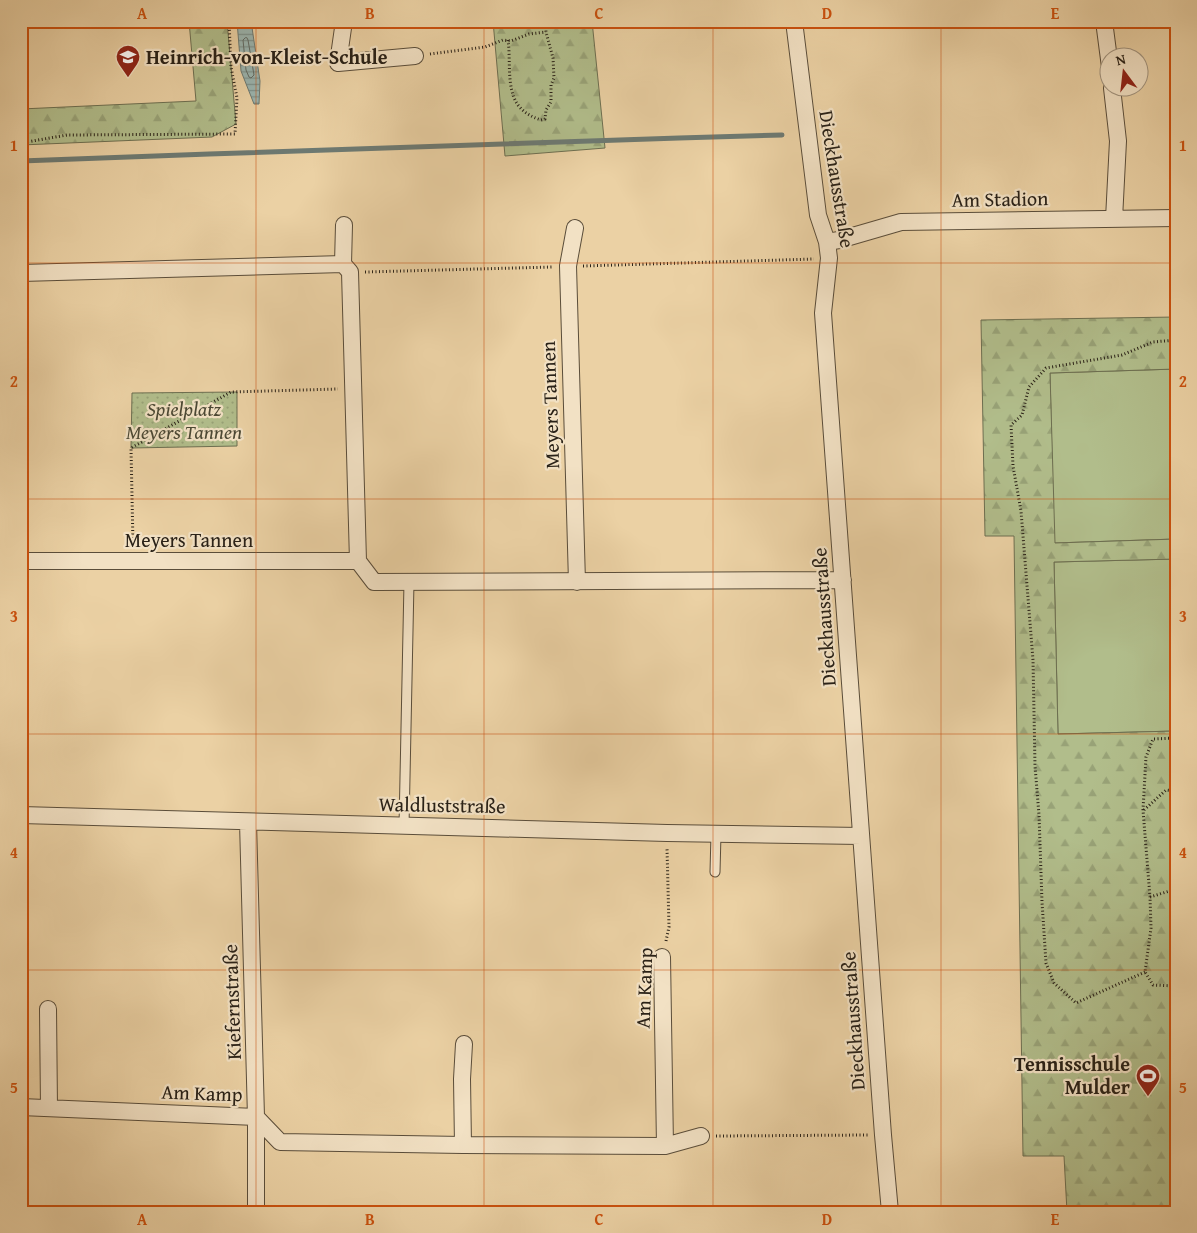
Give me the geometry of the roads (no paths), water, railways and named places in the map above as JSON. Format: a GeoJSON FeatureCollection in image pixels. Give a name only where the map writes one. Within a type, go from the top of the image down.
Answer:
{"type":"FeatureCollection","features":[{"type":"Feature","properties":{"kind":"street"},"geometry":{"type":"LineString","coordinates":[[344,21],[338,63],[415,56]]}},
{"type":"Feature","properties":{"kind":"street","name":"Dieckhausstraße"},"geometry":{"type":"LineString","coordinates":[[794,21],[818,215],[827,242],[829,258],[822,313],[890,1212]]}},
{"type":"Feature","properties":{"kind":"street"},"geometry":{"type":"LineString","coordinates":[[1104,21],[1108,48]]}},
{"type":"Feature","properties":{"kind":"street"},"geometry":{"type":"LineString","coordinates":[[1113,98],[1118,141],[1114,218]]}},
{"type":"Feature","properties":{"kind":"street","name":"Am Stadion"},"geometry":{"type":"LineString","coordinates":[[827,242],[901,222],[1176,218]]}},
{"type":"Feature","properties":{"kind":"street"},"geometry":{"type":"LineString","coordinates":[[344,225],[353,388],[358,561],[374,582],[843,580]]}},
{"type":"Feature","properties":{"kind":"street","name":"Meyers Tannen"},"geometry":{"type":"LineString","coordinates":[[575,228],[568,266],[577,582]]}},
{"type":"Feature","properties":{"kind":"street"},"geometry":{"type":"LineString","coordinates":[[21,273],[347,268]]}},
{"type":"Feature","properties":{"kind":"street","name":"Meyers Tannen"},"geometry":{"type":"LineString","coordinates":[[21,561],[358,561]]}},
{"type":"Feature","properties":{"kind":"street","name":"Waldluststraße"},"geometry":{"type":"LineString","coordinates":[[21,815],[667,833],[861,836]]}},
{"type":"Feature","properties":{"kind":"street","name":"Kiefernstraße"},"geometry":{"type":"LineString","coordinates":[[248,822],[256,1117],[256,1212]]}},
{"type":"Feature","properties":{"kind":"street","name":"Am Kamp"},"geometry":{"type":"LineString","coordinates":[[662,957],[665,1146]]}},
{"type":"Feature","properties":{"kind":"street"},"geometry":{"type":"LineString","coordinates":[[48,1009],[49,1108]]}},
{"type":"Feature","properties":{"kind":"street"},"geometry":{"type":"LineString","coordinates":[[463,1145],[462,1079],[464,1044]]}},
{"type":"Feature","properties":{"kind":"street","name":"Am Kamp"},"geometry":{"type":"LineString","coordinates":[[21,1107],[256,1117],[280,1142],[665,1146],[701,1136]]}},
{"type":"Feature","properties":{"kind":"lane"},"geometry":{"type":"LineString","coordinates":[[404,826],[409,582]]}},
{"type":"Feature","properties":{"kind":"lane"},"geometry":{"type":"LineString","coordinates":[[715,872],[716,834]]}},
{"type":"Feature","properties":{"kind":"water"},"geometry":{"type":"Polygon","coordinates":[[[237,21],[251,21],[260,81],[259,104],[254,104],[241,71],[237,21]]]}},
{"type":"Feature","properties":{"kind":"waterway"},"geometry":{"type":"LineString","coordinates":[[21,161],[782,135]]}},
{"type":"Feature","properties":{"kind":"place","name":"Heinrich-von-Kleist-Schule"},"geometry":{"type":"Point","coordinates":[128,78]}},
{"type":"Feature","properties":{"kind":"place","name":"Tennisschule Mulder"},"geometry":{"type":"Point","coordinates":[1148,1097]}},
{"type":"Feature","properties":{"kind":"park label","name":"Spielplatz Meyers Tannen"},"geometry":{"type":"Point","coordinates":[184,420]}}]}
